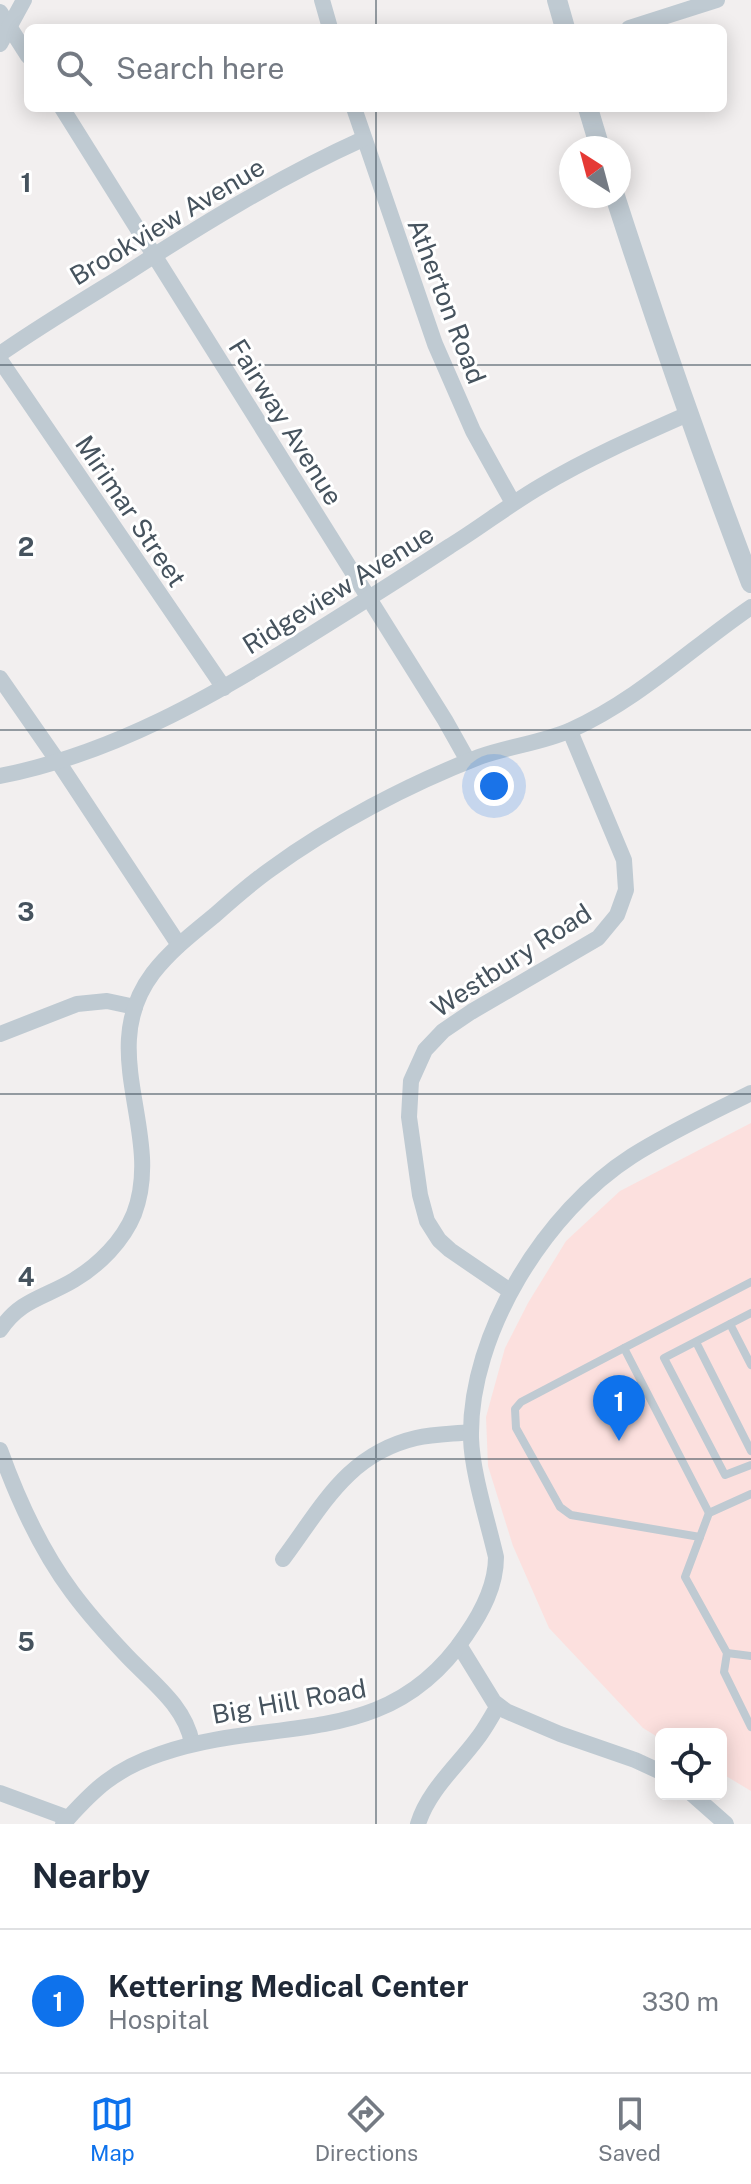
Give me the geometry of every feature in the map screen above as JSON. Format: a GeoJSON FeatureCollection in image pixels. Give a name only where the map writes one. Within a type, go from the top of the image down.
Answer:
{"type":"FeatureCollection","features":[{"type":"Feature","properties":{"kind":"street"},"geometry":{"type":"LineString","coordinates":[[0,44],[24,0]]}},
{"type":"Feature","properties":{"kind":"street"},"geometry":{"type":"LineString","coordinates":[[322,0],[329,24]]}},
{"type":"Feature","properties":{"kind":"street"},"geometry":{"type":"LineString","coordinates":[[557,0],[564,24]]}},
{"type":"Feature","properties":{"kind":"street"},"geometry":{"type":"LineString","coordinates":[[642,24],[717,0]]}},
{"type":"Feature","properties":{"kind":"street"},"geometry":{"type":"LineString","coordinates":[[0,12],[24,50]]}},
{"type":"Feature","properties":{"kind":"street","name":"Fairway Avenue"},"geometry":{"type":"LineString","coordinates":[[65,112],[468,761]]}},
{"type":"Feature","properties":{"kind":"street","name":"Atherton Road"},"geometry":{"type":"LineString","coordinates":[[355,112],[441,359],[473,431],[513,503]]}},
{"type":"Feature","properties":{"kind":"street"},"geometry":{"type":"LineString","coordinates":[[589,112],[596,136]]}},
{"type":"Feature","properties":{"kind":"street","name":"Brookview Avenue"},"geometry":{"type":"LineString","coordinates":[[0,357],[34,330],[242,201],[363,139]]}},
{"type":"Feature","properties":{"kind":"street"},"geometry":{"type":"LineString","coordinates":[[619,208],[688,414],[751,583]]}},
{"type":"Feature","properties":{"kind":"street","name":"Mirimar Street"},"geometry":{"type":"LineString","coordinates":[[0,357],[224,688]]}},
{"type":"Feature","properties":{"kind":"street","name":"Ridgeview Avenue"},"geometry":{"type":"LineString","coordinates":[[0,776],[57,760],[153,725],[224,688],[584,461],[688,414]]}},
{"type":"Feature","properties":{"kind":"street"},"geometry":{"type":"LineString","coordinates":[[0,1330],[22,1305],[73,1281],[102,1258],[123,1233],[134,1212],[140,1194],[143,1165],[128,1066],[128,1041],[135,1007],[151,976],[179,945],[295,852],[384,802],[468,761],[570,731],[640,690],[751,607]]}},
{"type":"Feature","properties":{"kind":"street"},"geometry":{"type":"LineString","coordinates":[[0,678],[179,945]]}},
{"type":"Feature","properties":{"kind":"street","name":"Westbury Road"},"geometry":{"type":"LineString","coordinates":[[510,1291],[450,1250],[439,1240],[427,1221],[420,1195],[409,1117],[411,1081],[425,1050],[443,1031],[598,938],[617,915],[626,890],[624,860],[570,731]]}},
{"type":"Feature","properties":{"kind":"street"},"geometry":{"type":"LineString","coordinates":[[0,1034],[77,1004],[107,1001],[135,1007]]}},
{"type":"Feature","properties":{"kind":"street","name":"Big Hill Road"},"geometry":{"type":"LineString","coordinates":[[66,1821],[94,1789],[157,1755],[192,1743],[325,1724],[378,1710],[421,1686],[459,1645],[487,1600],[496,1570],[471,1432],[489,1341],[510,1291],[549,1232],[604,1177],[632,1156],[751,1093]]}},
{"type":"Feature","properties":{"kind":"street"},"geometry":{"type":"LineString","coordinates":[[283,1559],[331,1491],[365,1460],[416,1438],[471,1432]]}},
{"type":"Feature","properties":{"kind":"street"},"geometry":{"type":"LineString","coordinates":[[0,1450],[25,1512],[70,1590],[109,1638],[170,1699],[184,1718],[192,1743]]}},
{"type":"Feature","properties":{"kind":"street"},"geometry":{"type":"LineString","coordinates":[[459,1645],[498,1706],[560,1734],[655,1769]]}},
{"type":"Feature","properties":{"kind":"street"},"geometry":{"type":"LineString","coordinates":[[418,1824],[433,1793],[479,1737],[498,1706]]}},
{"type":"Feature","properties":{"kind":"street"},"geometry":{"type":"LineString","coordinates":[[0,1793],[66,1821]]}},
{"type":"Feature","properties":{"kind":"street"},"geometry":{"type":"LineString","coordinates":[[699,1800],[726,1824]]}},
{"type":"Feature","properties":{"kind":"lane"},"geometry":{"type":"LineString","coordinates":[[700,1537],[571,1515],[560,1507],[516,1428],[515,1409],[521,1402],[751,1282]]}},
{"type":"Feature","properties":{"kind":"lane"},"geometry":{"type":"LineString","coordinates":[[751,1313],[664,1358],[725,1475],[751,1465]]}},
{"type":"Feature","properties":{"kind":"lane"},"geometry":{"type":"LineString","coordinates":[[730,1324],[751,1365]]}},
{"type":"Feature","properties":{"kind":"lane"},"geometry":{"type":"LineString","coordinates":[[696,1342],[751,1451]]}},
{"type":"Feature","properties":{"kind":"lane"},"geometry":{"type":"LineString","coordinates":[[624,1348],[709,1513]]}},
{"type":"Feature","properties":{"kind":"lane"},"geometry":{"type":"LineString","coordinates":[[751,1494],[709,1513],[685,1577],[727,1653],[724,1672],[751,1727]]}},
{"type":"Feature","properties":{"kind":"lane"},"geometry":{"type":"LineString","coordinates":[[727,1653],[751,1656]]}},
{"type":"Feature","properties":{"kind":"shaded area"},"geometry":{"type":"Polygon","coordinates":[[[751,1123],[751,1791],[727,1777],[727,1728],[655,1728],[655,1735],[643,1728],[549,1628],[513,1546],[488,1466],[486,1417],[505,1348],[566,1241],[620,1191],[751,1123]]]}},
{"type":"Feature","properties":{"kind":"place","name":"Kettering Medical Center"},"geometry":{"type":"Point","coordinates":[619,1441]}}]}
